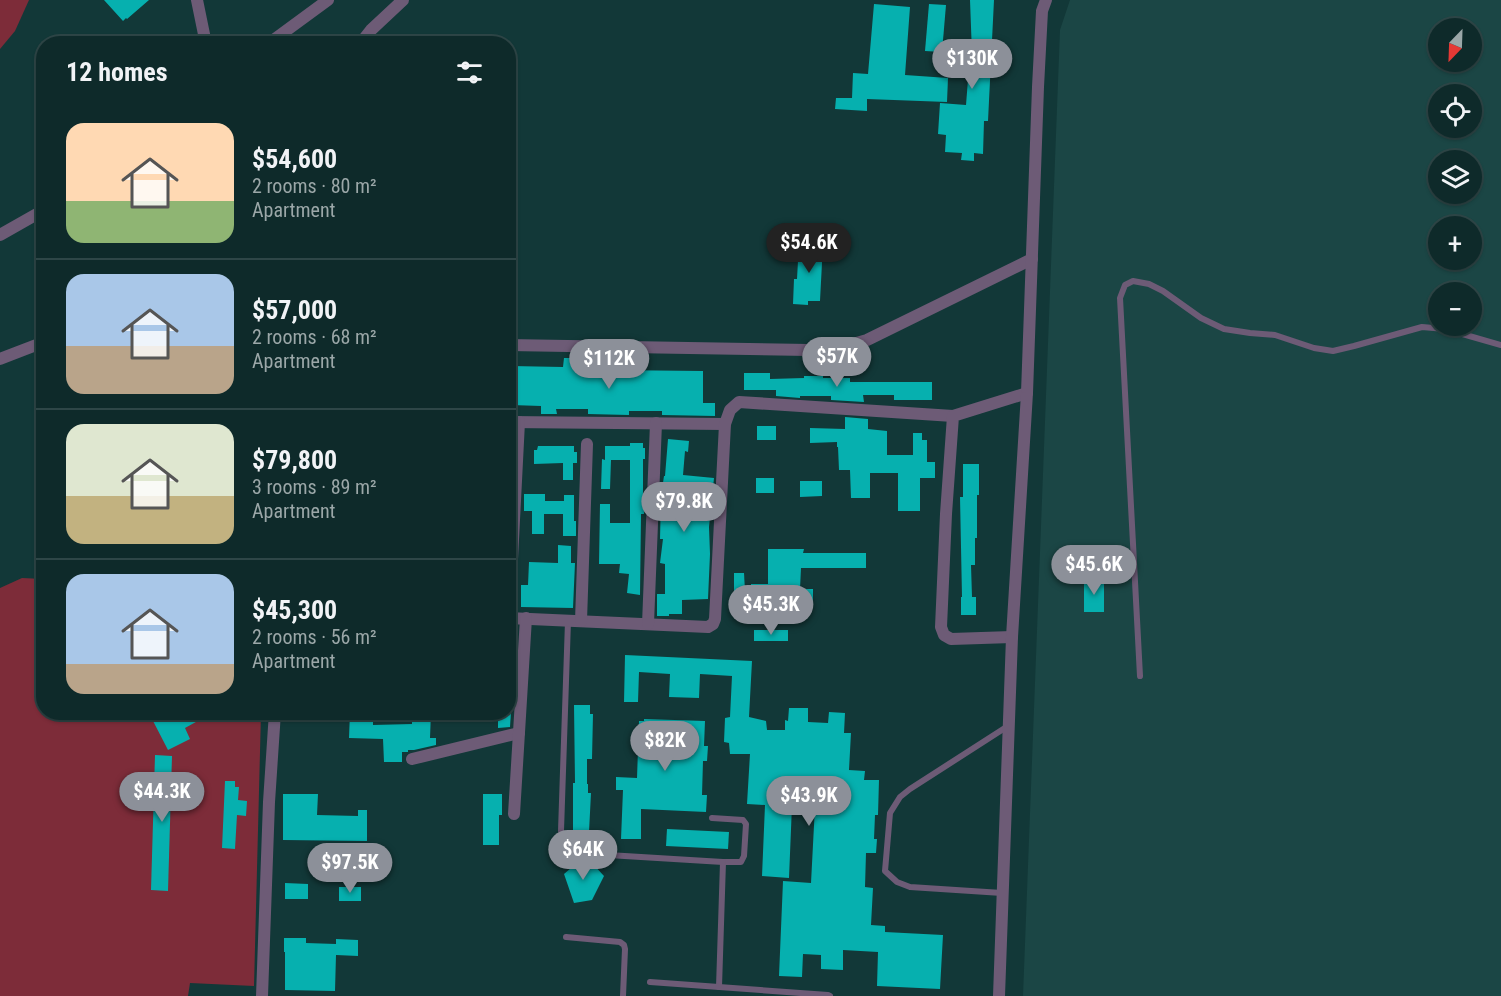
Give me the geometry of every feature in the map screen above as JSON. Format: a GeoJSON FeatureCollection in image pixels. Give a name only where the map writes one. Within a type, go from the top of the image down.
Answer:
{"type":"FeatureCollection","features":[{"type":"Feature","properties":{"kind":"street"},"geometry":{"type":"LineString","coordinates":[[197,0],[204,36]]}},
{"type":"Feature","properties":{"kind":"street"},"geometry":{"type":"LineString","coordinates":[[279,36],[328,0]]}},
{"type":"Feature","properties":{"kind":"street"},"geometry":{"type":"LineString","coordinates":[[366,36],[403,0]]}},
{"type":"Feature","properties":{"kind":"street"},"geometry":{"type":"LineString","coordinates":[[999,996],[1012,637],[1027,393],[1042,4]]}},
{"type":"Feature","properties":{"kind":"street"},"geometry":{"type":"LineString","coordinates":[[0,235],[36,215]]}},
{"type":"Feature","properties":{"kind":"street"},"geometry":{"type":"LineString","coordinates":[[516,345],[808,350],[839,348],[867,340],[1032,259]]}},
{"type":"Feature","properties":{"kind":"street"},"geometry":{"type":"LineString","coordinates":[[0,359],[36,345]]}},
{"type":"Feature","properties":{"kind":"street"},"geometry":{"type":"LineString","coordinates":[[516,618],[708,627],[713,624],[725,424],[730,410],[739,402],[953,416],[1027,393]]}},
{"type":"Feature","properties":{"kind":"street"},"geometry":{"type":"LineString","coordinates":[[953,416],[941,627],[944,635],[951,639],[1012,637]]}},
{"type":"Feature","properties":{"kind":"street"},"geometry":{"type":"LineString","coordinates":[[516,422],[725,424]]}},
{"type":"Feature","properties":{"kind":"street"},"geometry":{"type":"LineString","coordinates":[[648,624],[656,423]]}},
{"type":"Feature","properties":{"kind":"street"},"geometry":{"type":"LineString","coordinates":[[581,621],[587,444]]}},
{"type":"Feature","properties":{"kind":"street"},"geometry":{"type":"LineString","coordinates":[[514,814],[526,618]]}},
{"type":"Feature","properties":{"kind":"street"},"geometry":{"type":"LineString","coordinates":[[262,996],[274,720]]}},
{"type":"Feature","properties":{"kind":"street"},"geometry":{"type":"LineString","coordinates":[[412,759],[519,733]]}},
{"type":"Feature","properties":{"kind":"lane"},"geometry":{"type":"LineString","coordinates":[[1140,675],[1120,298],[1125,285],[1133,281],[1149,284],[1163,291],[1201,318],[1224,329],[1275,335],[1314,348],[1333,351],[1422,327],[1445,329],[1501,345]]}},
{"type":"Feature","properties":{"kind":"lane"},"geometry":{"type":"LineString","coordinates":[[561,831],[568,620]]}},
{"type":"Feature","properties":{"kind":"lane"},"geometry":{"type":"LineString","coordinates":[[1003,893],[910,887],[897,882],[885,871],[890,813],[900,797],[1009,725]]}},
{"type":"Feature","properties":{"kind":"lane"},"geometry":{"type":"LineString","coordinates":[[559,852],[741,862],[744,856],[746,824],[743,820],[712,818]]}},
{"type":"Feature","properties":{"kind":"lane"},"geometry":{"type":"LineString","coordinates":[[719,987],[723,862]]}},
{"type":"Feature","properties":{"kind":"lane"},"geometry":{"type":"LineString","coordinates":[[566,937],[620,942],[624,945],[623,996]]}},
{"type":"Feature","properties":{"kind":"lane"},"geometry":{"type":"LineString","coordinates":[[650,982],[830,996]]}},
{"type":"Feature","properties":{"kind":"shaded area"},"geometry":{"type":"Polygon","coordinates":[[[0,0],[29,0],[15,31],[0,49],[0,0]]]}},
{"type":"Feature","properties":{"kind":"shaded area"},"geometry":{"type":"Polygon","coordinates":[[[1070,0],[1501,0],[1501,996],[1023,996],[1060,30],[1070,0]]]}},
{"type":"Feature","properties":{"kind":"shaded area"},"geometry":{"type":"Polygon","coordinates":[[[22,578],[36,579],[36,720],[261,720],[254,986],[190,983],[188,996],[0,996],[0,588],[22,578]]]}},
{"type":"Feature","properties":{"kind":"building"},"geometry":{"type":"Polygon","coordinates":[[[104,0],[149,0],[123,21],[104,0]]]}},
{"type":"Feature","properties":{"kind":"building"},"geometry":{"type":"Polygon","coordinates":[[[970,0],[994,0],[988,121],[984,121],[983,154],[974,153],[974,161],[961,160],[962,153],[945,152],[946,135],[938,134],[940,103],[966,105],[970,54],[972,54],[970,0]]]}},
{"type":"Feature","properties":{"kind":"building"},"geometry":{"type":"Polygon","coordinates":[[[874,4],[910,7],[905,75],[948,78],[947,102],[867,99],[867,111],[835,109],[836,98],[852,98],[853,73],[868,74],[874,4]]]}},
{"type":"Feature","properties":{"kind":"building"},"geometry":{"type":"Polygon","coordinates":[[[929,4],[946,5],[942,52],[925,51],[929,4]]]}},
{"type":"Feature","properties":{"kind":"building"},"geometry":{"type":"Polygon","coordinates":[[[799,243],[823,244],[820,301],[808,301],[808,305],[793,304],[799,243]]]}},
{"type":"Feature","properties":{"kind":"building"},"geometry":{"type":"Polygon","coordinates":[[[564,358],[582,358],[582,360],[609,361],[609,370],[703,371],[703,403],[715,403],[715,416],[662,415],[662,411],[629,411],[629,415],[588,414],[588,409],[556,409],[557,414],[541,414],[541,406],[516,405],[516,366],[563,367],[564,358]]]}},
{"type":"Feature","properties":{"kind":"building"},"geometry":{"type":"Polygon","coordinates":[[[744,373],[770,373],[770,379],[823,376],[823,378],[850,378],[850,382],[932,382],[932,400],[894,400],[894,395],[863,395],[864,402],[831,400],[831,396],[800,396],[800,398],[776,396],[776,390],[744,390],[744,373]]]}},
{"type":"Feature","properties":{"kind":"building"},"geometry":{"type":"Polygon","coordinates":[[[845,417],[868,419],[868,429],[887,431],[887,455],[913,455],[913,433],[922,433],[922,440],[927,440],[927,462],[935,462],[935,478],[920,478],[920,511],[898,511],[898,473],[870,473],[870,498],[851,498],[850,470],[839,470],[837,442],[810,443],[810,428],[845,429],[845,417]]]}},
{"type":"Feature","properties":{"kind":"building"},"geometry":{"type":"Polygon","coordinates":[[[757,426],[776,426],[776,440],[757,440],[757,426]]]}},
{"type":"Feature","properties":{"kind":"building"},"geometry":{"type":"Polygon","coordinates":[[[668,439],[689,441],[688,452],[685,451],[683,475],[714,478],[709,527],[708,599],[682,600],[682,614],[657,616],[657,594],[665,594],[665,564],[660,563],[663,539],[660,539],[661,496],[668,439]]]}},
{"type":"Feature","properties":{"kind":"building"},"geometry":{"type":"Polygon","coordinates":[[[630,443],[643,443],[643,448],[645,448],[640,595],[627,593],[629,574],[619,573],[620,564],[599,564],[600,504],[610,504],[610,523],[630,523],[630,460],[611,460],[610,489],[601,489],[605,446],[630,446],[630,443]]]}},
{"type":"Feature","properties":{"kind":"building"},"geometry":{"type":"Polygon","coordinates":[[[538,446],[574,446],[574,452],[577,452],[577,463],[573,463],[573,480],[563,480],[563,463],[534,464],[534,450],[537,450],[538,446]]]}},
{"type":"Feature","properties":{"kind":"building"},"geometry":{"type":"Polygon","coordinates":[[[963,464],[979,464],[975,565],[971,565],[972,597],[976,597],[976,615],[961,615],[960,497],[963,497],[963,464]]]}},
{"type":"Feature","properties":{"kind":"building"},"geometry":{"type":"Polygon","coordinates":[[[756,478],[774,478],[774,493],[756,493],[756,478]]]}},
{"type":"Feature","properties":{"kind":"building"},"geometry":{"type":"Polygon","coordinates":[[[800,481],[822,481],[822,496],[800,497],[800,481]]]}},
{"type":"Feature","properties":{"kind":"building"},"geometry":{"type":"Polygon","coordinates":[[[524,494],[545,494],[545,501],[564,501],[564,495],[574,495],[576,536],[563,536],[563,514],[544,514],[544,534],[532,534],[532,511],[524,511],[524,494]]]}},
{"type":"Feature","properties":{"kind":"building"},"geometry":{"type":"Polygon","coordinates":[[[558,545],[571,546],[571,563],[575,563],[573,608],[521,607],[521,585],[528,585],[529,562],[558,563],[558,545]]]}},
{"type":"Feature","properties":{"kind":"building"},"geometry":{"type":"Polygon","coordinates":[[[768,549],[804,549],[803,553],[866,553],[866,568],[801,568],[800,589],[813,589],[813,604],[751,604],[751,584],[768,584],[768,549]]]}},
{"type":"Feature","properties":{"kind":"building"},"geometry":{"type":"Polygon","coordinates":[[[734,573],[744,573],[745,591],[734,591],[734,573]]]}},
{"type":"Feature","properties":{"kind":"building"},"geometry":{"type":"Polygon","coordinates":[[[1084,579],[1104,579],[1104,612],[1084,612],[1084,579]]]}},
{"type":"Feature","properties":{"kind":"building"},"geometry":{"type":"Polygon","coordinates":[[[754,630],[788,630],[788,641],[754,641],[754,630]]]}},
{"type":"Feature","properties":{"kind":"building"},"geometry":{"type":"Polygon","coordinates":[[[625,655],[752,661],[749,717],[766,721],[767,730],[785,730],[789,708],[808,708],[808,722],[828,723],[829,712],[845,713],[844,733],[851,733],[849,770],[865,771],[864,780],[879,780],[878,815],[875,815],[874,839],[877,839],[876,853],[866,853],[865,887],[873,888],[871,925],[885,926],[885,932],[943,935],[940,989],[877,986],[878,952],[843,950],[843,970],[821,969],[821,955],[803,954],[802,977],[779,976],[783,881],[811,883],[815,806],[792,805],[789,878],[762,876],[765,805],[747,804],[750,754],[730,754],[729,743],[724,742],[725,718],[730,717],[732,676],[700,674],[699,698],[669,697],[670,674],[639,672],[638,702],[624,702],[625,655]]]}},
{"type":"Feature","properties":{"kind":"building"},"geometry":{"type":"Polygon","coordinates":[[[574,705],[590,705],[590,714],[593,714],[592,759],[587,759],[588,793],[591,793],[589,832],[573,831],[574,705]]]}},
{"type":"Feature","properties":{"kind":"building"},"geometry":{"type":"Polygon","coordinates":[[[644,719],[705,721],[704,746],[708,746],[707,761],[703,761],[702,795],[707,795],[706,812],[641,809],[641,839],[621,839],[623,790],[616,790],[616,777],[637,778],[639,721],[644,721],[644,719]]]}},
{"type":"Feature","properties":{"kind":"building"},"geometry":{"type":"Polygon","coordinates":[[[153,720],[200,720],[185,728],[190,739],[168,750],[153,720]]]}},
{"type":"Feature","properties":{"kind":"building"},"geometry":{"type":"Polygon","coordinates":[[[350,720],[373,720],[373,725],[412,724],[412,720],[431,720],[430,738],[436,738],[436,745],[402,752],[402,762],[384,762],[383,739],[349,738],[350,720]]]}},
{"type":"Feature","properties":{"kind":"building"},"geometry":{"type":"Polygon","coordinates":[[[498,720],[510,720],[510,727],[498,728],[498,720]]]}},
{"type":"Feature","properties":{"kind":"building"},"geometry":{"type":"Polygon","coordinates":[[[155,755],[172,756],[168,891],[151,890],[155,755]]]}},
{"type":"Feature","properties":{"kind":"building"},"geometry":{"type":"Polygon","coordinates":[[[225,781],[235,781],[235,787],[239,787],[238,800],[247,801],[246,816],[237,815],[235,849],[222,848],[225,781]]]}},
{"type":"Feature","properties":{"kind":"building"},"geometry":{"type":"Polygon","coordinates":[[[283,794],[318,794],[317,815],[358,816],[358,810],[367,810],[367,841],[283,840],[283,794]]]}},
{"type":"Feature","properties":{"kind":"building"},"geometry":{"type":"Polygon","coordinates":[[[483,794],[502,794],[499,845],[483,845],[483,794]]]}},
{"type":"Feature","properties":{"kind":"building"},"geometry":{"type":"Polygon","coordinates":[[[667,829],[729,832],[728,849],[666,846],[667,829]]]}},
{"type":"Feature","properties":{"kind":"building"},"geometry":{"type":"Polygon","coordinates":[[[578,862],[591,862],[604,876],[592,900],[574,903],[564,874],[578,862]]]}},
{"type":"Feature","properties":{"kind":"building"},"geometry":{"type":"Polygon","coordinates":[[[285,883],[308,884],[308,899],[285,899],[285,883]]]}},
{"type":"Feature","properties":{"kind":"building"},"geometry":{"type":"Polygon","coordinates":[[[339,887],[361,887],[361,901],[339,901],[339,887]]]}},
{"type":"Feature","properties":{"kind":"building"},"geometry":{"type":"Polygon","coordinates":[[[284,938],[306,938],[306,943],[336,944],[336,939],[358,940],[358,956],[336,955],[335,991],[285,990],[284,938]]]}}]}
